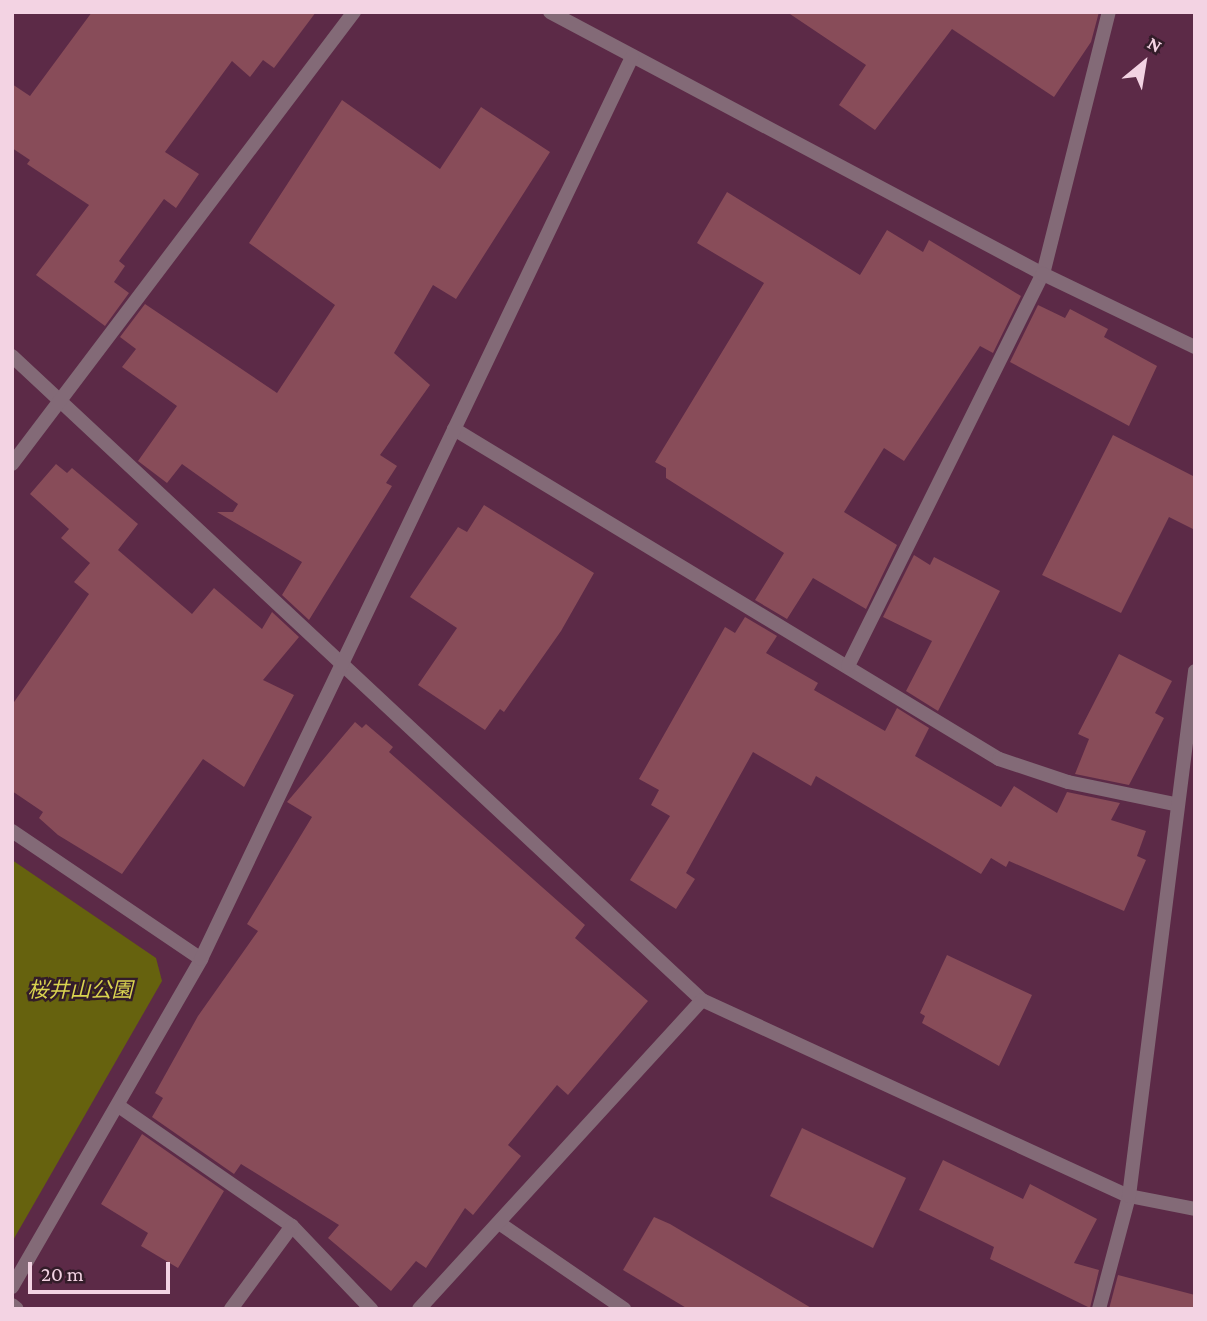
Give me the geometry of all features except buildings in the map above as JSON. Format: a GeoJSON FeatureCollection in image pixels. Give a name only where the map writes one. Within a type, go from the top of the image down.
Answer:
{"type":"FeatureCollection","features":[{"type":"Feature","properties":{"kind":"street"},"geometry":{"type":"LineString","coordinates":[[12,464],[355,12]]}},
{"type":"Feature","properties":{"kind":"street"},"geometry":{"type":"LineString","coordinates":[[550,12],[1042,274],[1195,347]]}},
{"type":"Feature","properties":{"kind":"street"},"geometry":{"type":"LineString","coordinates":[[848,666],[1042,274],[1109,12]]}},
{"type":"Feature","properties":{"kind":"street"},"geometry":{"type":"LineString","coordinates":[[12,1287],[120,1107],[201,959],[632,57]]}},
{"type":"Feature","properties":{"kind":"street"},"geometry":{"type":"LineString","coordinates":[[12,356],[339,667],[702,1000],[1129,1196],[1195,1209]]}},
{"type":"Feature","properties":{"kind":"street"},"geometry":{"type":"LineString","coordinates":[[454,429],[999,759],[1068,782],[1174,804]]}},
{"type":"Feature","properties":{"kind":"street"},"geometry":{"type":"LineString","coordinates":[[1099,1309],[1129,1196],[1174,804],[1195,671]]}},
{"type":"Feature","properties":{"kind":"street"},"geometry":{"type":"LineString","coordinates":[[12,831],[201,959]]}},
{"type":"Feature","properties":{"kind":"street"},"geometry":{"type":"LineString","coordinates":[[419,1309],[702,1000]]}},
{"type":"Feature","properties":{"kind":"street"},"geometry":{"type":"LineString","coordinates":[[120,1107],[292,1226],[371,1309]]}},
{"type":"Feature","properties":{"kind":"street"},"geometry":{"type":"LineString","coordinates":[[499,1223],[624,1309]]}},
{"type":"Feature","properties":{"kind":"street"},"geometry":{"type":"LineString","coordinates":[[232,1309],[292,1226]]}},
{"type":"Feature","properties":{"kind":"street"},"geometry":{"type":"LineString","coordinates":[[12,1305],[18,1309]]}},
{"type":"Feature","properties":{"kind":"green space","name":"桜井山公園"},"geometry":{"type":"Polygon","coordinates":[[[12,860],[156,958],[162,981],[12,1242],[12,860]]]}}]}
